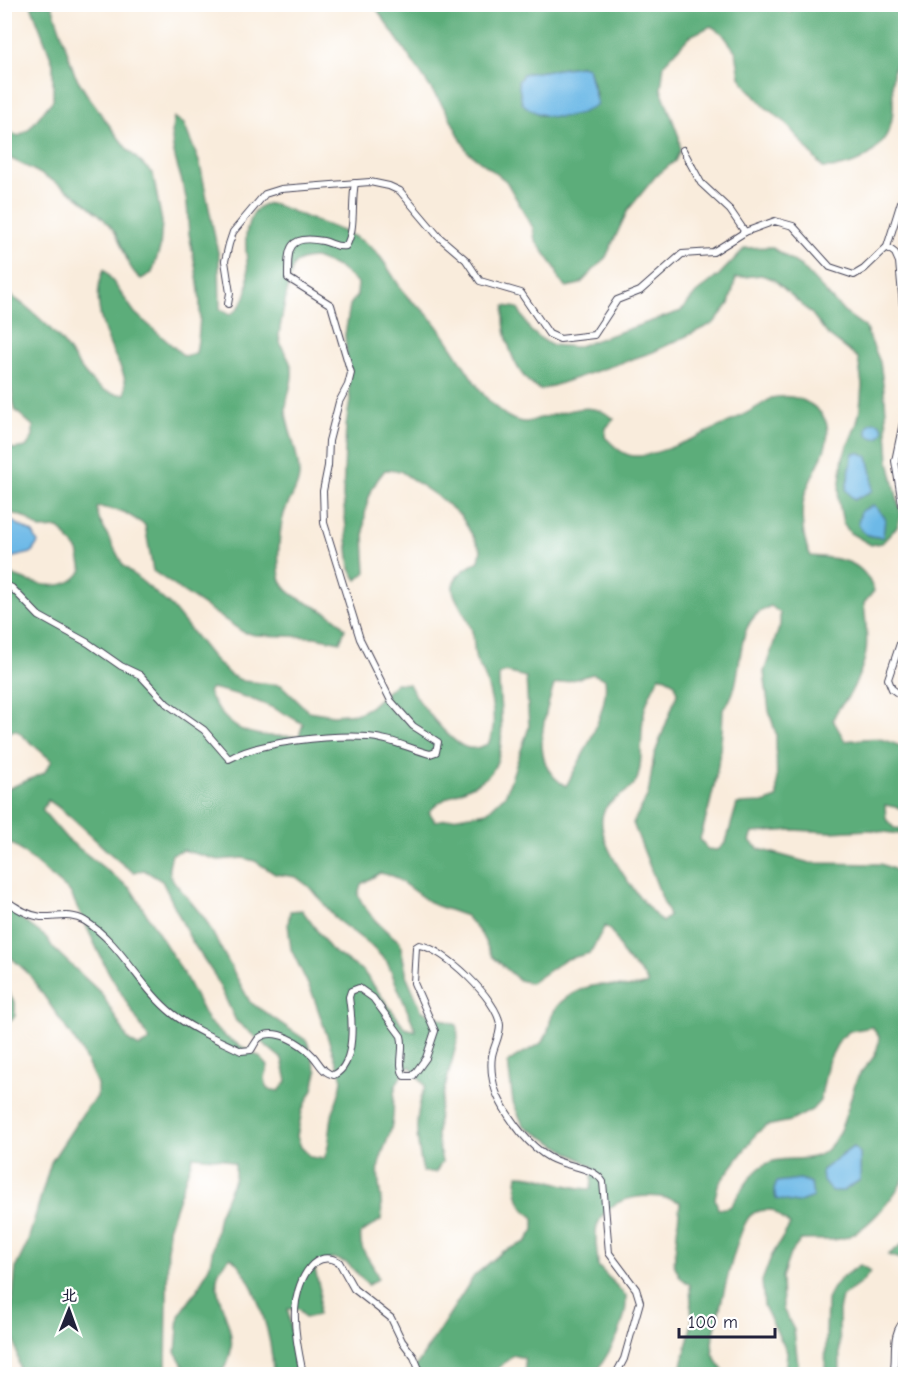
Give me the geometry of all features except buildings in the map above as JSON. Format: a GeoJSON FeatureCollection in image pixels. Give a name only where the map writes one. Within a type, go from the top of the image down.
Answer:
{"type":"FeatureCollection","features":[{"type":"Feature","properties":{"kind":"street"},"geometry":{"type":"LineString","coordinates":[[4,46],[7,41],[5,4]]}},
{"type":"Feature","properties":{"kind":"street"},"geometry":{"type":"LineString","coordinates":[[906,14],[902,41],[906,50]]}},
{"type":"Feature","properties":{"kind":"street"},"geometry":{"type":"LineString","coordinates":[[683,150],[701,183],[730,210],[745,232]]}},
{"type":"Feature","properties":{"kind":"street"},"geometry":{"type":"LineString","coordinates":[[4,584],[12,588],[39,615],[121,666],[140,675],[167,704],[204,730],[229,759],[246,750],[264,746],[369,737],[430,754],[435,752],[438,742],[413,726],[390,701],[360,639],[323,517],[329,441],[339,402],[348,385],[350,367],[331,305],[292,283],[288,278],[288,251],[297,242],[323,241],[340,247],[346,246],[350,241],[351,204],[355,183]]}},
{"type":"Feature","properties":{"kind":"street"},"geometry":{"type":"LineString","coordinates":[[228,304],[230,293],[225,261],[233,232],[258,200],[265,194],[281,189],[355,183],[389,186],[399,191],[438,236],[466,260],[480,281],[521,293],[549,334],[560,339],[594,335],[617,300],[640,291],[682,254],[713,252],[745,232],[781,221],[793,226],[830,267],[848,275],[864,269],[887,247],[906,186]]}},
{"type":"Feature","properties":{"kind":"street"},"geometry":{"type":"LineString","coordinates":[[887,247],[896,252],[899,262],[906,340]]}},
{"type":"Feature","properties":{"kind":"street"},"geometry":{"type":"LineString","coordinates":[[906,408],[896,461],[906,528]]}},
{"type":"Feature","properties":{"kind":"street"},"geometry":{"type":"LineString","coordinates":[[906,626],[888,679],[892,689],[906,699]]}},
{"type":"Feature","properties":{"kind":"street"},"geometry":{"type":"LineString","coordinates":[[4,899],[29,915],[44,917],[64,914],[84,920],[122,956],[173,1014],[192,1026],[241,1051],[250,1050],[260,1038],[274,1034],[296,1042],[313,1055],[323,1070],[334,1075],[344,1067],[347,1057],[351,991],[358,988],[373,998],[403,1043],[400,1070],[404,1076],[413,1076],[426,1058],[435,1031],[414,983],[416,947],[428,946],[463,971],[499,1018],[500,1029],[492,1056],[492,1077],[498,1098],[510,1119],[548,1157],[594,1173],[603,1182],[609,1253],[636,1289],[640,1302],[624,1359],[616,1374]]}},
{"type":"Feature","properties":{"kind":"street"},"geometry":{"type":"LineString","coordinates":[[303,1374],[296,1335],[295,1307],[306,1271],[315,1260],[326,1257],[339,1262],[354,1289],[388,1314],[402,1341],[414,1357],[421,1374]]}},
{"type":"Feature","properties":{"kind":"street"},"geometry":{"type":"LineString","coordinates":[[893,1374],[895,1338],[899,1325],[906,1320]]}},
{"type":"Feature","properties":{"kind":"green space"},"geometry":{"type":"Polygon","coordinates":[[[779,4],[791,12],[791,5],[905,5],[905,60],[897,60],[895,66],[892,79],[891,123],[879,145],[871,154],[849,165],[823,168],[785,122],[765,107],[747,87],[740,77],[736,52],[722,33],[711,26],[690,36],[664,64],[661,89],[679,137],[680,150],[675,161],[655,177],[628,210],[606,257],[580,284],[567,287],[559,280],[556,269],[535,240],[533,228],[506,181],[467,151],[447,112],[374,5],[779,4]],[[580,66],[523,74],[539,115],[572,116],[596,94],[588,69],[580,66]]]}},
{"type":"Feature","properties":{"kind":"green space"},"geometry":{"type":"Polygon","coordinates":[[[31,5],[52,5],[75,75],[127,149],[153,174],[162,222],[160,248],[152,273],[141,279],[131,268],[112,228],[89,205],[62,186],[5,156],[5,131],[19,136],[29,129],[53,100],[53,63],[31,5]]]}},
{"type":"Feature","properties":{"kind":"green space"},"geometry":{"type":"Polygon","coordinates":[[[174,117],[184,124],[200,164],[219,257],[220,309],[230,315],[241,305],[246,293],[248,281],[246,240],[253,214],[263,205],[273,204],[350,234],[373,249],[384,261],[408,297],[442,332],[484,395],[508,417],[528,422],[578,409],[597,409],[614,419],[606,428],[605,437],[623,452],[636,456],[664,450],[705,433],[771,398],[786,396],[801,399],[822,414],[827,425],[828,437],[804,498],[802,520],[806,544],[811,556],[841,560],[857,567],[864,572],[874,591],[864,603],[867,640],[862,669],[850,694],[833,720],[845,741],[876,738],[905,748],[905,809],[885,805],[886,819],[894,828],[905,829],[905,835],[870,830],[831,832],[793,830],[753,833],[750,841],[759,849],[810,863],[881,864],[894,869],[901,879],[906,911],[906,1175],[887,1204],[858,1231],[839,1239],[801,1240],[790,1254],[782,1277],[783,1309],[794,1330],[799,1374],[785,1374],[787,1352],[764,1306],[762,1281],[771,1257],[790,1225],[772,1210],[757,1211],[750,1216],[733,1256],[712,1342],[713,1354],[725,1374],[680,1374],[692,1322],[690,1285],[680,1277],[674,1264],[680,1202],[646,1196],[612,1206],[598,1224],[596,1239],[598,1266],[626,1296],[626,1307],[621,1327],[612,1347],[595,1374],[526,1374],[524,1358],[513,1355],[492,1374],[411,1374],[474,1276],[502,1252],[526,1242],[534,1230],[534,1218],[524,1209],[519,1199],[518,1175],[536,1177],[571,1187],[591,1189],[593,1167],[523,1125],[513,1102],[508,1063],[543,1041],[554,1011],[570,995],[587,987],[598,985],[633,987],[648,984],[626,958],[615,937],[605,926],[590,953],[564,960],[531,983],[519,980],[492,956],[481,934],[466,916],[432,904],[393,876],[380,873],[361,884],[358,895],[376,921],[400,942],[407,977],[422,1011],[457,1025],[458,1038],[439,1111],[437,1136],[442,1162],[436,1172],[423,1172],[419,1149],[417,1119],[425,1086],[410,1066],[397,1082],[391,1129],[379,1165],[381,1220],[361,1233],[364,1252],[378,1279],[368,1285],[347,1263],[333,1258],[314,1266],[320,1290],[318,1315],[305,1318],[299,1309],[288,1309],[296,1374],[273,1374],[267,1328],[262,1312],[249,1281],[231,1257],[220,1269],[217,1282],[219,1296],[229,1325],[231,1341],[229,1357],[220,1374],[188,1374],[176,1353],[179,1316],[199,1287],[210,1264],[219,1215],[235,1177],[235,1164],[224,1159],[193,1156],[168,1229],[166,1374],[20,1374],[11,1316],[16,1267],[27,1244],[51,1162],[87,1107],[97,1097],[97,1084],[81,1050],[29,974],[5,952],[4,906],[47,938],[53,948],[102,994],[129,1041],[139,1047],[150,1041],[106,968],[70,892],[14,845],[5,843],[5,790],[44,773],[52,761],[16,730],[5,733],[5,572],[35,583],[57,585],[67,583],[82,570],[78,551],[59,528],[40,529],[24,517],[5,511],[5,444],[14,449],[26,447],[33,437],[33,426],[15,410],[11,387],[5,381],[4,292],[26,306],[58,337],[94,383],[113,393],[125,394],[126,388],[99,310],[100,279],[104,269],[135,313],[184,356],[196,353],[200,322],[199,295],[189,234],[187,203],[173,149],[174,117]],[[309,258],[294,265],[279,336],[292,369],[286,410],[298,459],[299,476],[282,521],[279,570],[284,586],[291,593],[329,614],[345,629],[340,642],[315,637],[255,635],[243,632],[153,571],[145,525],[124,512],[100,507],[97,508],[99,519],[123,565],[172,607],[212,657],[230,675],[243,681],[281,685],[308,711],[333,715],[359,713],[370,707],[396,683],[409,684],[426,710],[450,737],[468,748],[488,744],[493,728],[489,689],[476,660],[471,628],[453,591],[453,584],[457,577],[479,561],[481,550],[461,516],[441,499],[400,471],[385,470],[370,493],[367,506],[364,531],[366,572],[357,580],[350,569],[343,496],[346,425],[350,400],[345,335],[350,305],[357,295],[358,283],[338,267],[309,258]],[[771,606],[757,614],[749,624],[744,638],[736,683],[723,709],[716,775],[700,839],[707,849],[718,850],[726,842],[737,804],[763,803],[777,798],[776,734],[769,711],[764,672],[780,625],[780,613],[771,606]],[[505,672],[499,675],[502,732],[497,761],[491,773],[481,781],[447,798],[429,812],[435,821],[487,812],[506,794],[529,727],[526,677],[505,672]],[[593,674],[554,685],[546,712],[542,740],[543,754],[554,777],[566,786],[599,719],[603,705],[605,679],[593,674]],[[660,675],[648,699],[642,728],[638,779],[631,788],[608,805],[602,817],[603,832],[618,866],[662,922],[669,916],[633,823],[648,795],[654,756],[677,694],[675,683],[660,675]],[[211,688],[208,692],[216,707],[234,726],[256,734],[299,736],[303,724],[259,702],[211,688]],[[48,800],[42,810],[67,839],[131,889],[184,974],[208,1021],[227,1038],[260,1057],[268,1066],[265,1078],[267,1089],[279,1091],[287,1081],[282,1059],[236,1021],[215,976],[191,940],[162,881],[144,870],[133,872],[48,800]],[[183,850],[172,854],[169,866],[171,878],[205,919],[250,1002],[307,1041],[317,1072],[313,1089],[302,1111],[297,1136],[301,1147],[311,1157],[324,1159],[342,1079],[313,995],[291,949],[288,924],[290,911],[302,910],[332,951],[363,971],[405,1028],[416,1031],[387,962],[369,944],[337,920],[312,889],[296,877],[275,874],[255,861],[243,858],[218,860],[183,850]],[[872,1027],[850,1031],[840,1039],[828,1062],[820,1101],[812,1110],[791,1121],[766,1126],[757,1133],[718,1185],[715,1198],[718,1209],[730,1207],[752,1175],[768,1163],[817,1156],[831,1146],[841,1129],[856,1081],[876,1053],[879,1037],[872,1027]],[[853,1147],[822,1170],[860,1180],[860,1153],[853,1147]]]}},
{"type":"Feature","properties":{"kind":"green space"},"geometry":{"type":"Polygon","coordinates":[[[771,247],[801,266],[844,312],[865,327],[880,362],[889,461],[901,515],[898,526],[882,543],[871,545],[850,533],[843,523],[838,498],[843,457],[857,423],[860,409],[862,385],[858,358],[828,335],[812,314],[773,279],[761,275],[736,278],[729,304],[714,323],[653,352],[541,390],[524,376],[511,354],[505,329],[505,306],[518,308],[530,330],[551,345],[576,347],[681,311],[696,293],[719,275],[745,248],[771,247]],[[853,454],[846,490],[859,498],[872,491],[853,454]]]}},
{"type":"Feature","properties":{"kind":"green space"},"geometry":{"type":"Polygon","coordinates":[[[5,987],[15,1004],[15,1016],[7,1024],[5,1022],[5,987]]]}},
{"type":"Feature","properties":{"kind":"green space"},"geometry":{"type":"Polygon","coordinates":[[[905,1242],[905,1256],[900,1259],[888,1255],[905,1242]]]}},
{"type":"Feature","properties":{"kind":"green space"},"geometry":{"type":"Polygon","coordinates":[[[860,1265],[871,1271],[862,1282],[842,1297],[839,1310],[840,1374],[825,1374],[827,1300],[832,1288],[840,1279],[860,1265]]]}},
{"type":"Feature","properties":{"kind":"water"},"geometry":{"type":"Polygon","coordinates":[[[580,66],[588,68],[597,104],[588,110],[569,116],[549,116],[539,114],[522,103],[518,82],[523,74],[580,66]]]}},
{"type":"Feature","properties":{"kind":"water"},"geometry":{"type":"Polygon","coordinates":[[[872,422],[878,422],[883,430],[881,436],[872,438],[867,433],[867,427],[872,422]]]}},
{"type":"Feature","properties":{"kind":"water"},"geometry":{"type":"Polygon","coordinates":[[[853,453],[861,453],[868,457],[872,474],[872,491],[854,500],[846,490],[853,453]]]}},
{"type":"Feature","properties":{"kind":"water"},"geometry":{"type":"Polygon","coordinates":[[[874,505],[885,518],[883,537],[868,535],[858,524],[861,511],[874,505]]]}},
{"type":"Feature","properties":{"kind":"water"},"geometry":{"type":"Polygon","coordinates":[[[5,517],[33,533],[38,543],[31,553],[5,559],[5,517]]]}},
{"type":"Feature","properties":{"kind":"water"},"geometry":{"type":"Polygon","coordinates":[[[853,1147],[860,1153],[860,1180],[843,1191],[831,1191],[823,1180],[822,1170],[853,1147]]]}},
{"type":"Feature","properties":{"kind":"water"},"geometry":{"type":"Polygon","coordinates":[[[800,1179],[811,1183],[813,1197],[797,1203],[776,1199],[774,1190],[777,1182],[800,1179]]]}}]}
